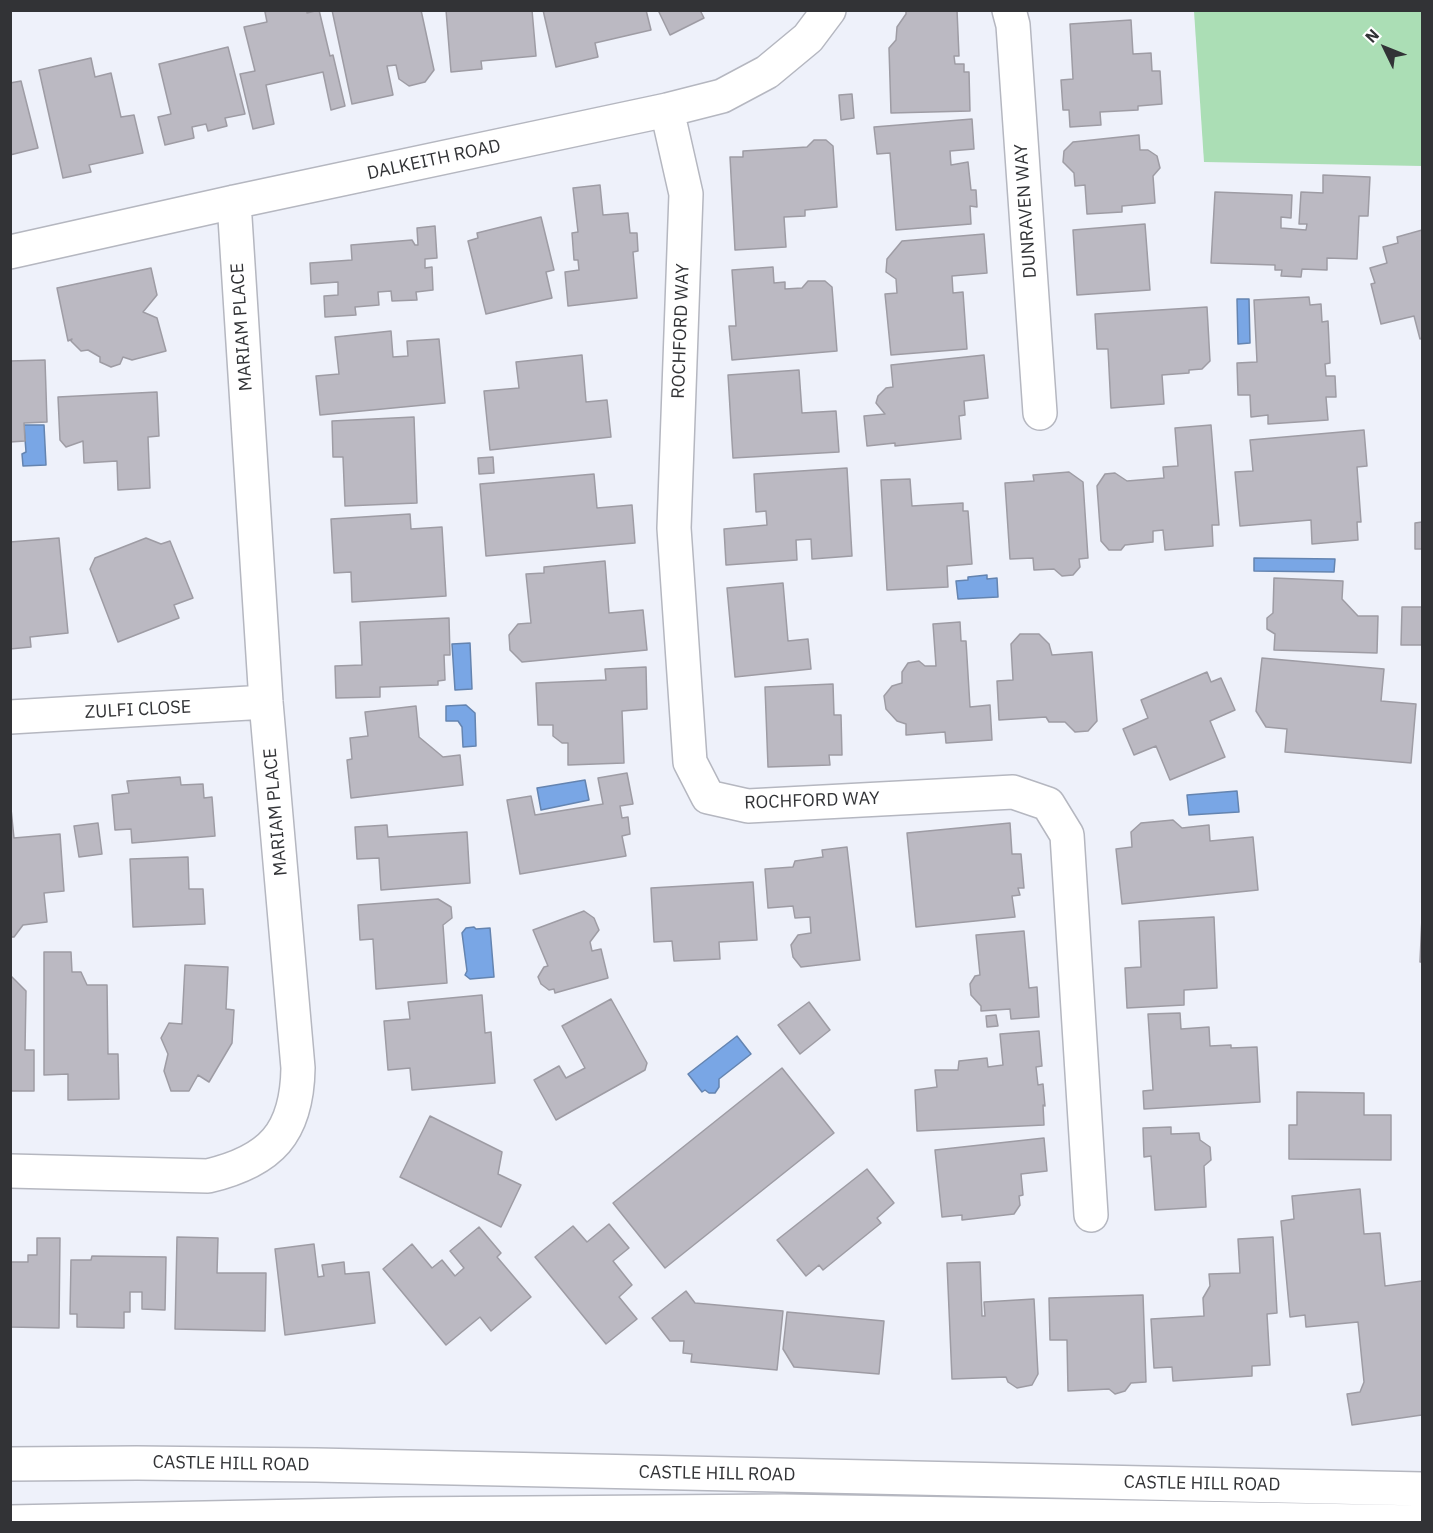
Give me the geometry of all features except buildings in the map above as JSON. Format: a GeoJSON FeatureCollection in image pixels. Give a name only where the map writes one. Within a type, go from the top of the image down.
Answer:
{"type":"FeatureCollection","features":[{"type":"Feature","properties":{"kind":"street","name":"DALKEITH ROAD"},"geometry":{"type":"LineString","coordinates":[[10,252],[667,110],[722,96],[767,72],[808,38],[829,10]]}},
{"type":"Feature","properties":{"kind":"street","name":"DUNRAVEN WAY"},"geometry":{"type":"LineString","coordinates":[[1009,10],[1013,24],[1040,413]]}},
{"type":"Feature","properties":{"kind":"street","name":"ROCHFORD WAY"},"geometry":{"type":"LineString","coordinates":[[667,110],[686,194],[674,528],[690,762],[708,797],[748,806],[1013,792],[1048,804],[1067,835],[1091,1215]]}},
{"type":"Feature","properties":{"kind":"street","name":"MARIAM PLACE"},"geometry":{"type":"LineString","coordinates":[[10,1171],[207,1176],[248,1163],[267,1150],[283,1132],[294,1112],[298,1090],[298,1068],[267,702],[234,202]]}},
{"type":"Feature","properties":{"kind":"street","name":"ZULFI CLOSE"},"geometry":{"type":"LineString","coordinates":[[10,717],[267,702]]}},
{"type":"Feature","properties":{"kind":"street","name":"CASTLE HILL ROAD"},"geometry":{"type":"LineString","coordinates":[[10,1464],[328,1465],[1422,1489]]}},
{"type":"Feature","properties":{"kind":"street","name":"CASTLE HILL ROAD"},"geometry":{"type":"LineString","coordinates":[[10,1522],[400,1514],[784,1510],[1422,1522]]}},
{"type":"Feature","properties":{"kind":"green space"},"geometry":{"type":"Polygon","coordinates":[[[1194,11],[1422,11],[1422,166],[1204,162],[1194,11]]]}},
{"type":"Feature","properties":{"kind":"water"},"geometry":{"type":"Polygon","coordinates":[[[1237,299],[1249,299],[1250,343],[1238,344],[1237,299]]]}},
{"type":"Feature","properties":{"kind":"water"},"geometry":{"type":"Polygon","coordinates":[[[24,425],[44,425],[46,465],[23,466],[22,454],[26,452],[24,425]]]}},
{"type":"Feature","properties":{"kind":"water"},"geometry":{"type":"Polygon","coordinates":[[[1254,558],[1335,559],[1334,572],[1254,571],[1254,558]]]}},
{"type":"Feature","properties":{"kind":"water"},"geometry":{"type":"Polygon","coordinates":[[[987,575],[987,579],[997,578],[998,597],[958,599],[956,581],[987,575]]]}},
{"type":"Feature","properties":{"kind":"water"},"geometry":{"type":"Polygon","coordinates":[[[470,643],[472,689],[455,690],[452,644],[470,643]]]}},
{"type":"Feature","properties":{"kind":"water"},"geometry":{"type":"Polygon","coordinates":[[[466,705],[475,713],[476,746],[463,747],[462,727],[458,721],[446,721],[446,706],[466,705]]]}},
{"type":"Feature","properties":{"kind":"water"},"geometry":{"type":"Polygon","coordinates":[[[585,780],[589,800],[541,810],[537,788],[585,780]]]}},
{"type":"Feature","properties":{"kind":"water"},"geometry":{"type":"Polygon","coordinates":[[[1237,791],[1239,812],[1189,815],[1187,795],[1237,791]]]}},
{"type":"Feature","properties":{"kind":"water"},"geometry":{"type":"Polygon","coordinates":[[[466,928],[476,929],[490,928],[494,977],[470,979],[465,975],[467,971],[462,933],[466,928]]]}},
{"type":"Feature","properties":{"kind":"water"},"geometry":{"type":"Polygon","coordinates":[[[737,1036],[751,1054],[719,1079],[719,1087],[715,1093],[705,1090],[702,1092],[688,1074],[737,1036]]]}}]}
